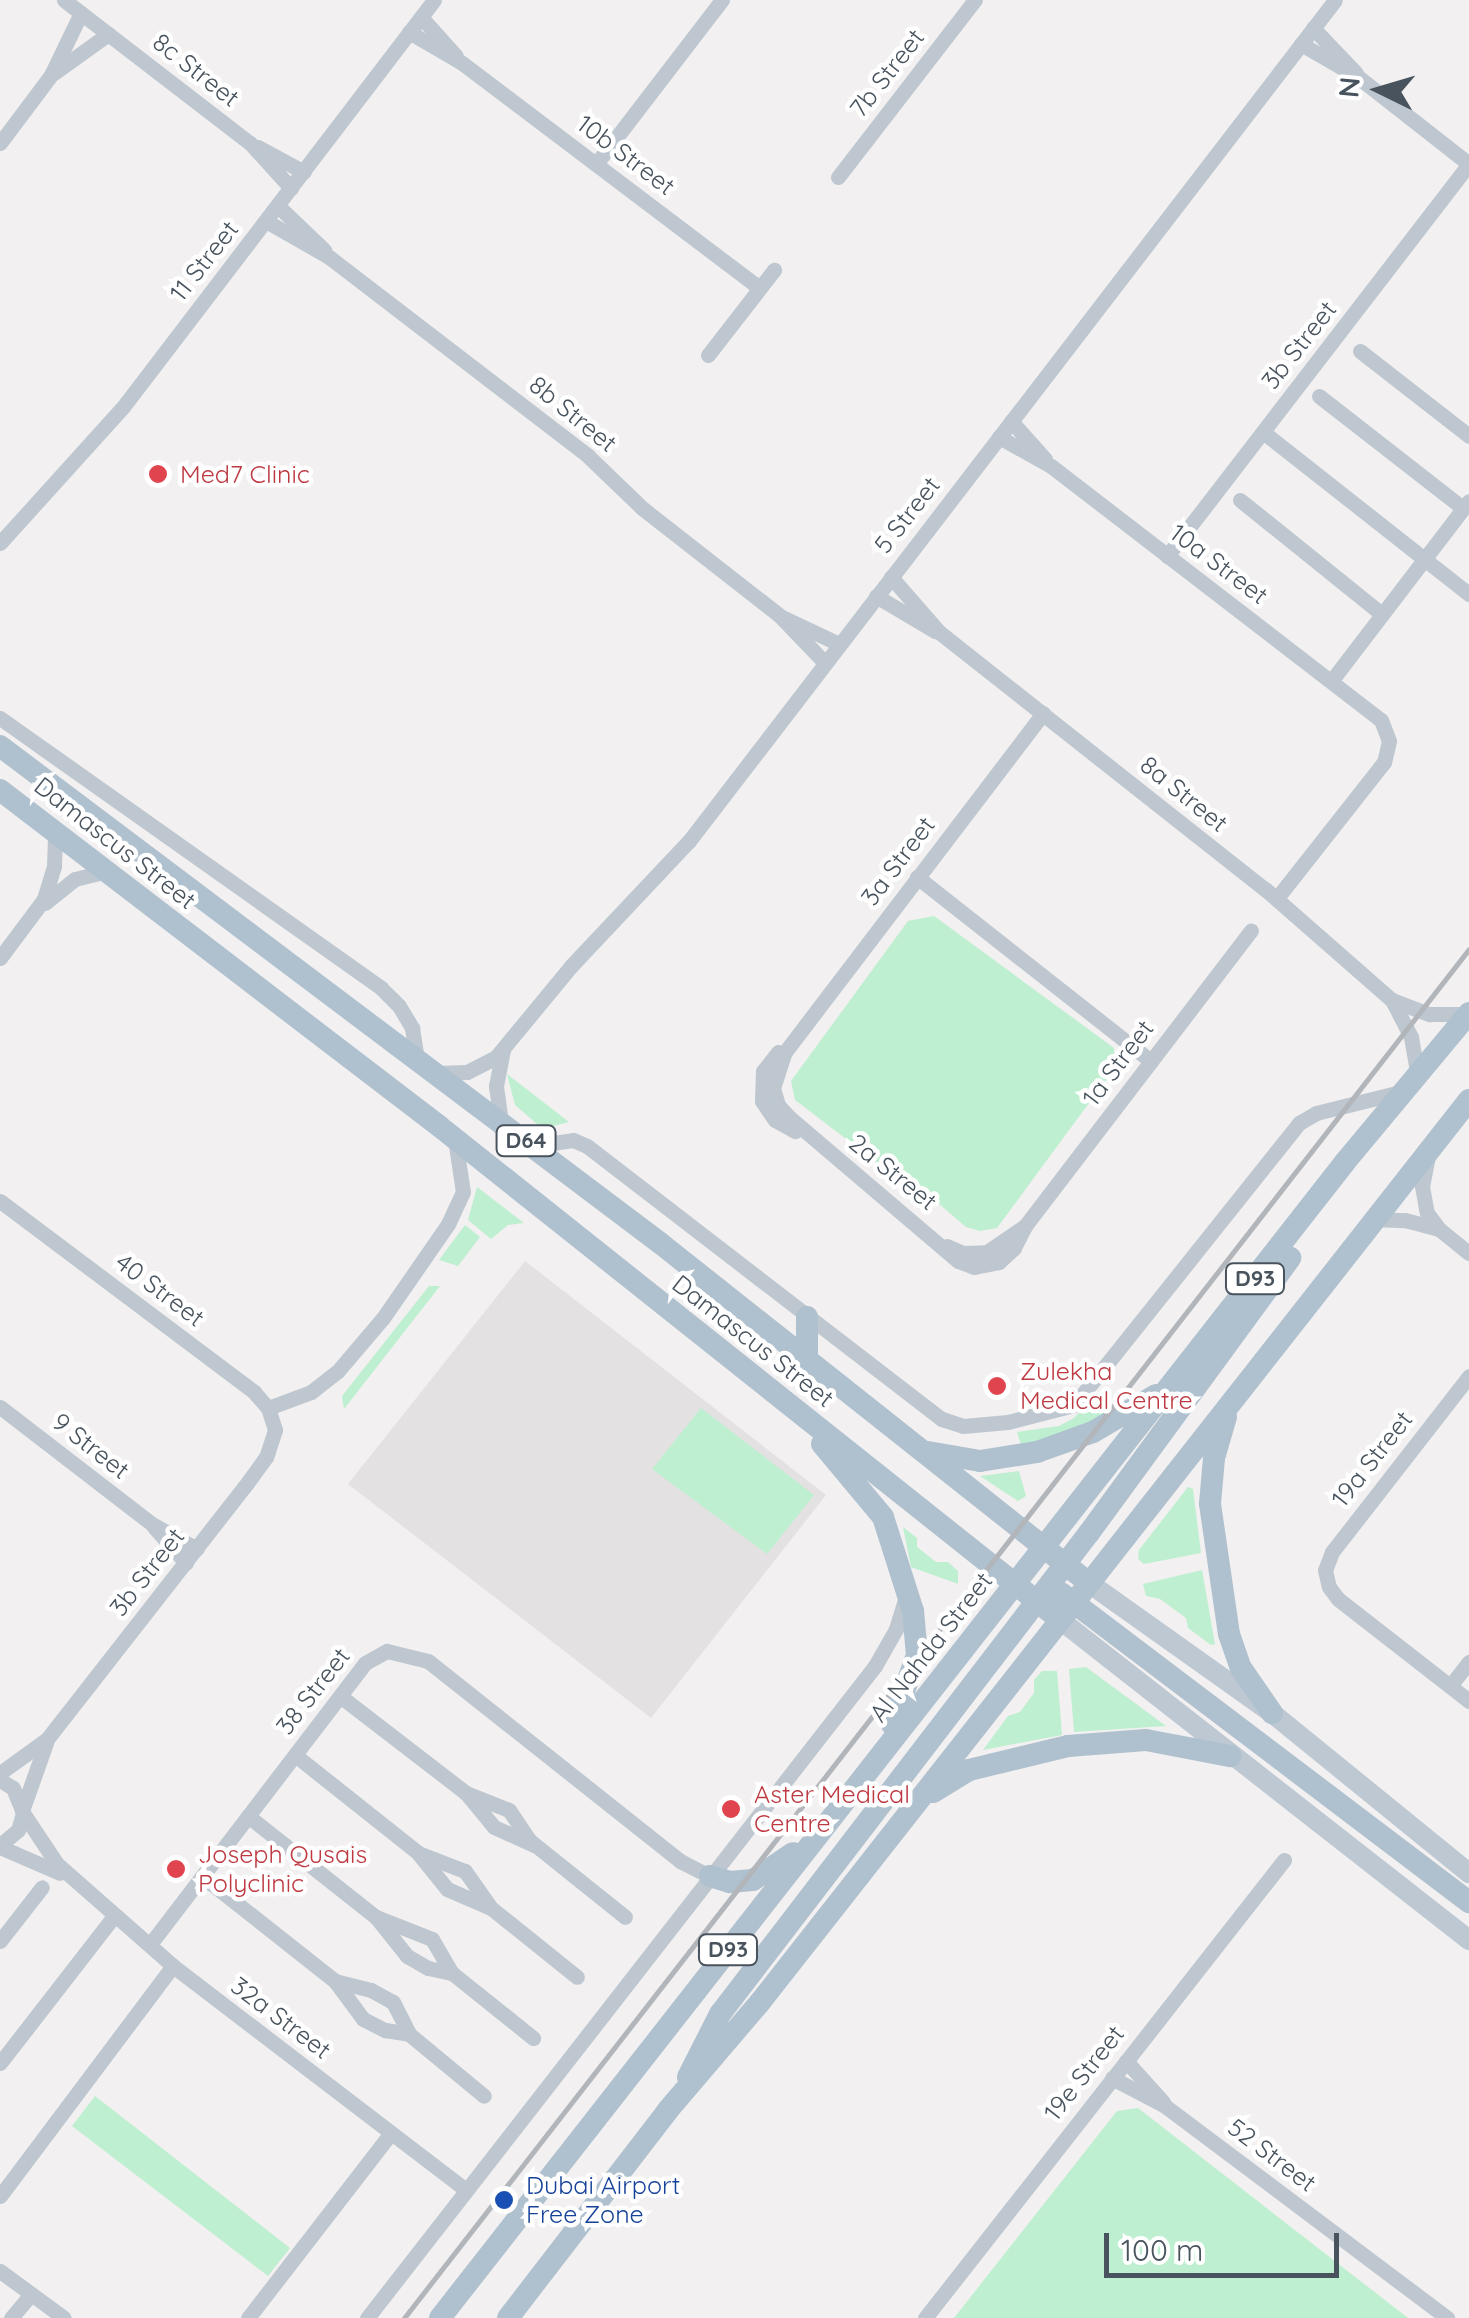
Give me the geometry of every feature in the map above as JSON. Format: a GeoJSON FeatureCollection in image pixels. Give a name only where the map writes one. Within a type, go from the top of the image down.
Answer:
{"type":"FeatureCollection","features":[{"type":"Feature","properties":{"kind":"main road","name":"Damascus Street"},"geometry":{"type":"LineString","coordinates":[[0,746],[501,1122],[1064,1564],[1272,1713],[1469,1873]]}},
{"type":"Feature","properties":{"kind":"main road","name":"Damascus Street"},"geometry":{"type":"LineString","coordinates":[[0,790],[455,1139],[800,1413],[1022,1575],[1230,1756],[1469,1940]]}},
{"type":"Feature","properties":{"kind":"main road","name":"Al Nahda Street"},"geometry":{"type":"LineString","coordinates":[[440,2318],[1344,1162],[1408,1091],[1469,1014]]}},
{"type":"Feature","properties":{"kind":"main road"},"geometry":{"type":"LineString","coordinates":[[684,2090],[700,2047],[720,2014],[1064,1564],[1366,1156],[1408,1091]]}},
{"type":"Feature","properties":{"kind":"main road","name":"D93"},"geometry":{"type":"LineString","coordinates":[[508,2318],[684,2090],[739,2028],[1469,1100]]}},
{"type":"Feature","properties":{"kind":"main road"},"geometry":{"type":"LineString","coordinates":[[807,1318],[808,1360]]}},
{"type":"Feature","properties":{"kind":"main road"},"geometry":{"type":"LineString","coordinates":[[921,1451],[980,1460],[1047,1450],[1093,1432],[1172,1386]]}},
{"type":"Feature","properties":{"kind":"main road"},"geometry":{"type":"LineString","coordinates":[[1236,1396],[1214,1458],[1210,1504],[1234,1651],[1249,1684],[1272,1713]]}},
{"type":"Feature","properties":{"kind":"main road"},"geometry":{"type":"LineString","coordinates":[[800,1413],[878,1508],[916,1626],[914,1671],[874,1764]]}},
{"type":"Feature","properties":{"kind":"main road"},"geometry":{"type":"LineString","coordinates":[[1066,1611],[1469,1902]]}},
{"type":"Feature","properties":{"kind":"main road"},"geometry":{"type":"LineString","coordinates":[[914,1806],[969,1770],[1068,1746],[1146,1740],[1230,1756]]}},
{"type":"Feature","properties":{"kind":"main road"},"geometry":{"type":"LineString","coordinates":[[710,1876],[730,1882],[752,1880],[823,1828]]}},
{"type":"Feature","properties":{"kind":"street","name":"8c Street"},"geometry":{"type":"LineString","coordinates":[[64,0],[250,143],[304,172]]}},
{"type":"Feature","properties":{"kind":"street","name":"11 Street"},"geometry":{"type":"LineString","coordinates":[[0,543],[113,419],[434,0]]}},
{"type":"Feature","properties":{"kind":"street"},"geometry":{"type":"LineString","coordinates":[[596,164],[722,0]]}},
{"type":"Feature","properties":{"kind":"street","name":"7b Street"},"geometry":{"type":"LineString","coordinates":[[838,177],[974,0]]}},
{"type":"Feature","properties":{"kind":"street","name":"5 Street"},"geometry":{"type":"LineString","coordinates":[[426,1066],[468,1072],[503,1049],[571,966],[697,831],[1335,0]]}},
{"type":"Feature","properties":{"kind":"street"},"geometry":{"type":"LineString","coordinates":[[0,143],[51,75],[81,14]]}},
{"type":"Feature","properties":{"kind":"street","name":"10b Street"},"geometry":{"type":"LineString","coordinates":[[421,17],[462,63]]}},
{"type":"Feature","properties":{"kind":"street"},"geometry":{"type":"LineString","coordinates":[[1313,28],[1358,77]]}},
{"type":"Feature","properties":{"kind":"street","name":"10b Street"},"geometry":{"type":"LineString","coordinates":[[409,32],[462,63],[760,288]]}},
{"type":"Feature","properties":{"kind":"street"},"geometry":{"type":"LineString","coordinates":[[51,75],[108,34]]}},
{"type":"Feature","properties":{"kind":"street"},"geometry":{"type":"LineString","coordinates":[[1301,44],[1358,77],[1469,164]]}},
{"type":"Feature","properties":{"kind":"street","name":"8c Street"},"geometry":{"type":"LineString","coordinates":[[250,143],[291,188]]}},
{"type":"Feature","properties":{"kind":"street","name":"3b Street"},"geometry":{"type":"LineString","coordinates":[[1167,556],[1469,164]]}},
{"type":"Feature","properties":{"kind":"street","name":"8b Street"},"geometry":{"type":"LineString","coordinates":[[278,206],[329,257],[588,456],[642,508],[780,616],[825,663]]}},
{"type":"Feature","properties":{"kind":"street","name":"8b Street"},"geometry":{"type":"LineString","coordinates":[[266,221],[329,257]]}},
{"type":"Feature","properties":{"kind":"street"},"geometry":{"type":"LineString","coordinates":[[708,355],[774,270]]}},
{"type":"Feature","properties":{"kind":"street"},"geometry":{"type":"LineString","coordinates":[[1360,351],[1469,436]]}},
{"type":"Feature","properties":{"kind":"street"},"geometry":{"type":"LineString","coordinates":[[1319,396],[1466,505],[1332,680]]}},
{"type":"Feature","properties":{"kind":"street","name":"10a Street"},"geometry":{"type":"LineString","coordinates":[[1011,422],[1051,466]]}},
{"type":"Feature","properties":{"kind":"street"},"geometry":{"type":"LineString","coordinates":[[1263,432],[1469,594]]}},
{"type":"Feature","properties":{"kind":"street","name":"10a Street"},"geometry":{"type":"LineString","coordinates":[[999,437],[1051,466],[1359,700],[1380,708],[1395,724],[1393,757],[1276,899]]}},
{"type":"Feature","properties":{"kind":"street"},"geometry":{"type":"LineString","coordinates":[[1240,500],[1382,614]]}},
{"type":"Feature","properties":{"kind":"street","name":"8a Street"},"geometry":{"type":"LineString","coordinates":[[890,577],[939,632]]}},
{"type":"Feature","properties":{"kind":"street","name":"8a Street"},"geometry":{"type":"LineString","coordinates":[[876,596],[939,632],[1043,713],[1276,899],[1392,1000],[1429,1014],[1469,1014]]}},
{"type":"Feature","properties":{"kind":"street","name":"8b Street"},"geometry":{"type":"LineString","coordinates":[[780,616],[839,644]]}},
{"type":"Feature","properties":{"kind":"street","name":"3a Street"},"geometry":{"type":"LineString","coordinates":[[794,1041],[1043,713]]}},
{"type":"Feature","properties":{"kind":"street"},"geometry":{"type":"LineString","coordinates":[[0,718],[381,988],[406,1015],[426,1066]]}},
{"type":"Feature","properties":{"kind":"street"},"geometry":{"type":"LineString","coordinates":[[38,908],[54,866],[55,832]]}},
{"type":"Feature","properties":{"kind":"street"},"geometry":{"type":"LineString","coordinates":[[0,958],[38,908],[74,878],[106,871]]}},
{"type":"Feature","properties":{"kind":"street"},"geometry":{"type":"LineString","coordinates":[[917,877],[1151,1061]]}},
{"type":"Feature","properties":{"kind":"street","name":"1a Street"},"geometry":{"type":"LineString","coordinates":[[1025,1226],[1251,930]]}},
{"type":"Feature","properties":{"kind":"street","name":"8a Street"},"geometry":{"type":"LineString","coordinates":[[1392,1000],[1411,1037],[1408,1091]]}},
{"type":"Feature","properties":{"kind":"street","name":"2a Street"},"geometry":{"type":"LineString","coordinates":[[794,1041],[775,1071],[773,1088],[783,1111],[958,1261],[982,1268],[1007,1256],[1025,1226]]}},
{"type":"Feature","properties":{"kind":"street"},"geometry":{"type":"LineString","coordinates":[[501,1122],[496,1086],[503,1049]]}},
{"type":"Feature","properties":{"kind":"street"},"geometry":{"type":"LineString","coordinates":[[532,1146],[580,1142],[807,1318],[956,1425],[1008,1422],[1066,1410],[1096,1381],[1299,1123],[1316,1113],[1408,1091]]}},
{"type":"Feature","properties":{"kind":"street"},"geometry":{"type":"LineString","coordinates":[[268,1408],[317,1388],[353,1355],[382,1318],[460,1202],[462,1172],[455,1139]]}},
{"type":"Feature","properties":{"kind":"street"},"geometry":{"type":"LineString","coordinates":[[1430,1150],[1423,1199],[1439,1229],[1469,1253]]}},
{"type":"Feature","properties":{"kind":"street","name":"40 Street"},"geometry":{"type":"LineString","coordinates":[[0,1202],[244,1385],[268,1408]]}},
{"type":"Feature","properties":{"kind":"street"},"geometry":{"type":"LineString","coordinates":[[1372,1219],[1405,1220],[1439,1229]]}},
{"type":"Feature","properties":{"kind":"street","name":"19a Street"},"geometry":{"type":"LineString","coordinates":[[1450,1686],[1338,1598],[1326,1578],[1332,1552],[1469,1376]]}},
{"type":"Feature","properties":{"kind":"street","name":"9 Street"},"geometry":{"type":"LineString","coordinates":[[0,1407],[152,1524],[197,1550]]}},
{"type":"Feature","properties":{"kind":"street","name":"3b Street"},"geometry":{"type":"LineString","coordinates":[[0,1777],[48,1739],[266,1457],[275,1430],[268,1408]]}},
{"type":"Feature","properties":{"kind":"street","name":"9 Street"},"geometry":{"type":"LineString","coordinates":[[152,1524],[186,1563]]}},
{"type":"Feature","properties":{"kind":"street"},"geometry":{"type":"LineString","coordinates":[[367,2318],[879,1660],[896,1629],[907,1593]]}},
{"type":"Feature","properties":{"kind":"street","name":"38 Street"},"geometry":{"type":"LineString","coordinates":[[151,1943],[364,1663],[395,1650],[420,1656],[680,1861],[710,1876]]}},
{"type":"Feature","properties":{"kind":"street"},"geometry":{"type":"LineString","coordinates":[[1469,1662],[1450,1686],[1469,1701]]}},
{"type":"Feature","properties":{"kind":"street"},"geometry":{"type":"LineString","coordinates":[[340,1696],[466,1793],[509,1810],[536,1846],[625,1917]]}},
{"type":"Feature","properties":{"kind":"street","name":"3b Street"},"geometry":{"type":"LineString","coordinates":[[0,1846],[18,1830],[48,1739]]}},
{"type":"Feature","properties":{"kind":"street"},"geometry":{"type":"LineString","coordinates":[[295,1755],[418,1853],[447,1890],[491,1908],[578,1977]]}},
{"type":"Feature","properties":{"kind":"street","name":"32a Street"},"geometry":{"type":"LineString","coordinates":[[0,1777],[13,1788],[44,1848],[72,1879],[151,1943],[173,1966],[465,2190]]}},
{"type":"Feature","properties":{"kind":"street"},"geometry":{"type":"LineString","coordinates":[[248,1816],[376,1917],[406,1956],[452,1973],[533,2038]]}},
{"type":"Feature","properties":{"kind":"street","name":"32a Street"},"geometry":{"type":"LineString","coordinates":[[0,1846],[72,1879]]}},
{"type":"Feature","properties":{"kind":"street"},"geometry":{"type":"LineString","coordinates":[[418,1853],[465,1871],[491,1908]]}},
{"type":"Feature","properties":{"kind":"street","name":"19e Street"},"geometry":{"type":"LineString","coordinates":[[925,2318],[1284,1860]]}},
{"type":"Feature","properties":{"kind":"street"},"geometry":{"type":"LineString","coordinates":[[202,1876],[335,1980],[364,2019],[385,2030],[409,2034]]}},
{"type":"Feature","properties":{"kind":"street"},"geometry":{"type":"LineString","coordinates":[[0,1941],[42,1887]]}},
{"type":"Feature","properties":{"kind":"street"},"geometry":{"type":"LineString","coordinates":[[0,2063],[115,1915]]}},
{"type":"Feature","properties":{"kind":"street"},"geometry":{"type":"LineString","coordinates":[[376,1917],[432,1939],[452,1973]]}},
{"type":"Feature","properties":{"kind":"street"},"geometry":{"type":"LineString","coordinates":[[0,2196],[173,1966]]}},
{"type":"Feature","properties":{"kind":"street"},"geometry":{"type":"LineString","coordinates":[[335,1980],[387,1998],[398,2009],[409,2034],[484,2096]]}},
{"type":"Feature","properties":{"kind":"street","name":"52 Street"},"geometry":{"type":"LineString","coordinates":[[1126,2061],[1165,2106]]}},
{"type":"Feature","properties":{"kind":"street","name":"52 Street"},"geometry":{"type":"LineString","coordinates":[[1112,2078],[1165,2106],[1448,2317]]}},
{"type":"Feature","properties":{"kind":"street"},"geometry":{"type":"LineString","coordinates":[[248,2318],[390,2134]]}},
{"type":"Feature","properties":{"kind":"street"},"geometry":{"type":"LineString","coordinates":[[0,2271],[64,2318]]}},
{"type":"Feature","properties":{"kind":"street"},"geometry":{"type":"LineString","coordinates":[[529,2318],[535,2282]]}},
{"type":"Feature","properties":{"kind":"street"},"geometry":{"type":"LineString","coordinates":[[11,2318],[31,2294]]}},
{"type":"Feature","properties":{"kind":"shaded area"},"geometry":{"type":"Polygon","coordinates":[[[525,1261],[826,1495],[651,1718],[348,1484],[525,1261]]]}},
{"type":"Feature","properties":{"kind":"green space"},"geometry":{"type":"Polygon","coordinates":[[[934,916],[1114,1048],[1114,1069],[997,1228],[980,1231],[966,1227],[897,1168],[879,1164],[795,1100],[791,1081],[908,921],[934,916]]]}},
{"type":"Feature","properties":{"kind":"green space"},"geometry":{"type":"Polygon","coordinates":[[[507,1074],[569,1122],[549,1127],[537,1124],[515,1105],[507,1074]]]}},
{"type":"Feature","properties":{"kind":"green space"},"geometry":{"type":"Polygon","coordinates":[[[477,1187],[524,1223],[508,1225],[491,1239],[468,1220],[477,1187]]]}},
{"type":"Feature","properties":{"kind":"green space"},"geometry":{"type":"Polygon","coordinates":[[[465,1225],[480,1237],[458,1266],[439,1260],[465,1225]]]}},
{"type":"Feature","properties":{"kind":"green space"},"geometry":{"type":"Polygon","coordinates":[[[429,1286],[440,1286],[344,1409],[342,1396],[429,1286]]]}},
{"type":"Feature","properties":{"kind":"green space"},"geometry":{"type":"Polygon","coordinates":[[[1103,1402],[1120,1413],[1022,1448],[1017,1432],[1059,1426],[1086,1405],[1103,1402]]]}},
{"type":"Feature","properties":{"kind":"green space"},"geometry":{"type":"Polygon","coordinates":[[[701,1408],[814,1495],[767,1554],[652,1469],[701,1408]]]}},
{"type":"Feature","properties":{"kind":"green space"},"geometry":{"type":"Polygon","coordinates":[[[1019,1471],[1026,1496],[1018,1501],[980,1476],[1019,1471]]]}},
{"type":"Feature","properties":{"kind":"green space"},"geometry":{"type":"Polygon","coordinates":[[[1188,1487],[1193,1489],[1201,1553],[1144,1564],[1138,1559],[1139,1550],[1188,1487]]]}},
{"type":"Feature","properties":{"kind":"green space"},"geometry":{"type":"Polygon","coordinates":[[[903,1527],[917,1538],[917,1547],[936,1562],[948,1562],[958,1571],[958,1584],[911,1567],[903,1527]]]}},
{"type":"Feature","properties":{"kind":"green space"},"geometry":{"type":"Polygon","coordinates":[[[1202,1570],[1215,1644],[1211,1645],[1188,1628],[1186,1618],[1160,1599],[1146,1596],[1143,1584],[1202,1570]]]}},
{"type":"Feature","properties":{"kind":"green space"},"geometry":{"type":"Polygon","coordinates":[[[1086,1667],[1166,1726],[1074,1732],[1069,1669],[1086,1667]]]}},
{"type":"Feature","properties":{"kind":"green space"},"geometry":{"type":"Polygon","coordinates":[[[1042,1671],[1057,1671],[1062,1735],[983,1750],[1008,1716],[1020,1712],[1034,1693],[1034,1680],[1042,1671]]]}},
{"type":"Feature","properties":{"kind":"green space"},"geometry":{"type":"Polygon","coordinates":[[[95,2096],[290,2248],[268,2276],[72,2126],[95,2096]]]}},
{"type":"Feature","properties":{"kind":"green space"},"geometry":{"type":"Polygon","coordinates":[[[1138,2108],[1408,2318],[954,2318],[1117,2111],[1138,2108]]]}},
{"type":"Feature","properties":{"kind":"railway"},"geometry":{"type":"LineString","coordinates":[[404,2318],[1469,949]]}},
{"type":"Feature","properties":{"kind":"place","name":"Med7 Clinic"},"geometry":{"type":"Point","coordinates":[158,474]}},
{"type":"Feature","properties":{"kind":"place","name":"Zulekha Medical Centre"},"geometry":{"type":"Point","coordinates":[997,1386]}},
{"type":"Feature","properties":{"kind":"place","name":"Aster Medical Centre"},"geometry":{"type":"Point","coordinates":[731,1809]}},
{"type":"Feature","properties":{"kind":"place","name":"Joseph Qusais Polyclinic"},"geometry":{"type":"Point","coordinates":[176,1869]}},
{"type":"Feature","properties":{"kind":"place","name":"Dubai Airport Free Zone"},"geometry":{"type":"Point","coordinates":[504,2200]}}]}
